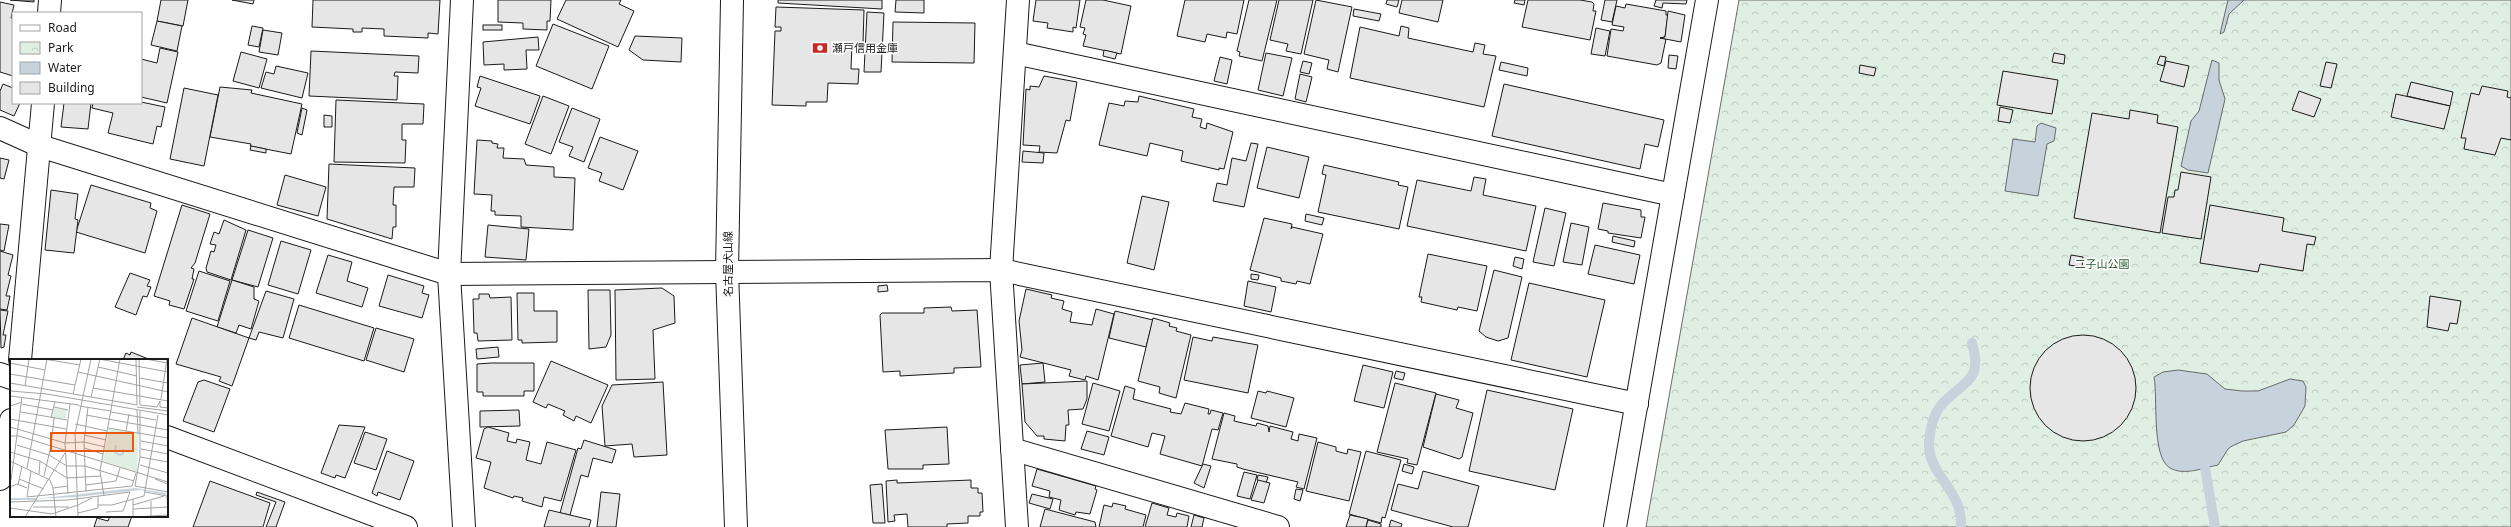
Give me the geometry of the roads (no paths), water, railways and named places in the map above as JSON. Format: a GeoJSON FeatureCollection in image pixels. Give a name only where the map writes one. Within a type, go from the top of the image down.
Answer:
{"type":"FeatureCollection","features":[{"type":"Feature","properties":{"kind":"street"},"geometry":{"type":"LineString","coordinates":[[49,12],[50,0]]}},
{"type":"Feature","properties":{"kind":"street"},"geometry":{"type":"LineString","coordinates":[[462,0],[449,274],[464,527]]}},
{"type":"Feature","properties":{"kind":"street","name":"名古屋犬山線"},"geometry":{"type":"LineString","coordinates":[[732,0],[727,271],[736,527]]}},
{"type":"Feature","properties":{"kind":"street"},"geometry":{"type":"LineString","coordinates":[[1016,527],[1001,270],[1018,0]]}},
{"type":"Feature","properties":{"kind":"street"},"geometry":{"type":"LineString","coordinates":[[1615,527],[1707,0]]}},
{"type":"Feature","properties":{"kind":"street"},"geometry":{"type":"LineString","coordinates":[[1015,53],[1673,195]]}},
{"type":"Feature","properties":{"kind":"street"},"geometry":{"type":"LineString","coordinates":[[20,359],[43,104]]}},
{"type":"Feature","properties":{"kind":"street"},"geometry":{"type":"LineString","coordinates":[[0,128],[40,146],[449,274],[1001,270],[1637,404]]}},
{"type":"Feature","properties":{"kind":"street"},"geometry":{"type":"LineString","coordinates":[[0,374],[10,378]]}},
{"type":"Feature","properties":{"kind":"street"},"geometry":{"type":"LineString","coordinates":[[0,479],[10,425]]}},
{"type":"Feature","properties":{"kind":"street"},"geometry":{"type":"LineString","coordinates":[[168,436],[406,527]]}},
{"type":"Feature","properties":{"kind":"street"},"geometry":{"type":"LineString","coordinates":[[1012,449],[1278,527]]}},
{"type":"Feature","properties":{"kind":"water"},"geometry":{"type":"Polygon","coordinates":[[[2228,0],[2244,0],[2229,14],[2224,32],[2220,34],[2228,0]]]}},
{"type":"Feature","properties":{"kind":"water"},"geometry":{"type":"Polygon","coordinates":[[[2212,60],[2219,63],[2219,80],[2225,99],[2208,173],[2188,170],[2181,166],[2191,121],[2199,111],[2212,60]]]}},
{"type":"Feature","properties":{"kind":"water"},"geometry":{"type":"Polygon","coordinates":[[[2041,123],[2056,128],[2054,141],[2047,144],[2038,196],[2005,191],[2013,139],[2035,142],[2037,126],[2041,123]]]}},
{"type":"Feature","properties":{"kind":"water"},"geometry":{"type":"Polygon","coordinates":[[[2178,370],[2207,374],[2225,389],[2242,391],[2258,391],[2290,379],[2303,381],[2306,387],[2305,406],[2294,425],[2286,432],[2243,441],[2232,446],[2228,449],[2218,465],[2194,471],[2175,470],[2170,468],[2164,462],[2160,452],[2156,426],[2154,377],[2163,372],[2178,370]]]}},
{"type":"Feature","properties":{"kind":"waterway"},"geometry":{"type":"LineString","coordinates":[[1961,527],[1957,502],[1934,465],[1930,455],[1929,443],[1933,422],[1940,407],[1951,395],[1970,379],[1973,373],[1975,356],[1972,343]]}},
{"type":"Feature","properties":{"kind":"waterway"},"geometry":{"type":"LineString","coordinates":[[2205,468],[2215,527]]}},
{"type":"Feature","properties":{"kind":"place","name":"瀬戸信用金庫"},"geometry":{"type":"Point","coordinates":[820,48]}},
{"type":"Feature","properties":{"kind":"park label","name":"二子山公園"},"geometry":{"type":"Point","coordinates":[2102,264]}}]}
